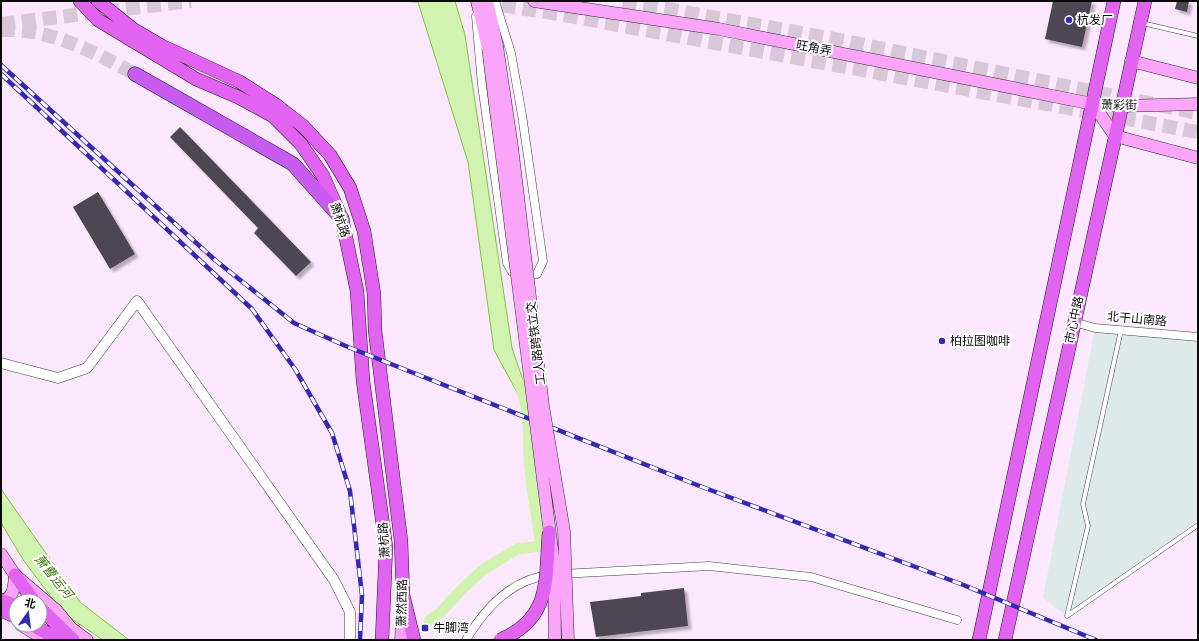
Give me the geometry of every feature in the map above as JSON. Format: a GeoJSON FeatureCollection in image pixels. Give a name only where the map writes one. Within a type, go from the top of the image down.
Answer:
{"type":"FeatureCollection","features":[{"type":"Feature","properties":{"kind":"highway"},"geometry":{"type":"LineString","coordinates":[[135,74],[293,164],[342,220]]}},
{"type":"Feature","properties":{"kind":"main road","name":"萧杭路"},"geometry":{"type":"LineString","coordinates":[[80,1],[98,20],[196,80],[238,96],[274,116],[301,144],[323,176],[342,220],[357,290],[364,381],[386,547],[385,568]]}},
{"type":"Feature","properties":{"kind":"main road","name":"萧杭路"},"geometry":{"type":"LineString","coordinates":[[98,1],[133,29],[150,39],[240,82],[276,105],[303,126],[330,155],[350,188],[364,231],[374,294],[375,330],[403,565]]}},
{"type":"Feature","properties":{"kind":"main road"},"geometry":{"type":"LineString","coordinates":[[476,1],[493,47]]}},
{"type":"Feature","properties":{"kind":"main road"},"geometry":{"type":"LineString","coordinates":[[487,1],[493,47]]}},
{"type":"Feature","properties":{"kind":"main road","name":"旺角弄"},"geometry":{"type":"LineString","coordinates":[[534,1],[719,29],[1093,104]]}},
{"type":"Feature","properties":{"kind":"main road"},"geometry":{"type":"LineString","coordinates":[[979,640],[1114,1]]}},
{"type":"Feature","properties":{"kind":"main road","name":"市心中路"},"geometry":{"type":"LineString","coordinates":[[1005,640],[1144,1]]}},
{"type":"Feature","properties":{"kind":"main road","name":"工人路跨铁立交"},"geometry":{"type":"LineString","coordinates":[[493,47],[554,565],[555,640]]}},
{"type":"Feature","properties":{"kind":"main road","name":"工人路跨铁立交"},"geometry":{"type":"LineString","coordinates":[[493,47],[512,147],[543,406],[564,531],[568,640]]}},
{"type":"Feature","properties":{"kind":"main road"},"geometry":{"type":"LineString","coordinates":[[1131,60],[1198,78]]}},
{"type":"Feature","properties":{"kind":"main road","name":"萧彩街"},"geometry":{"type":"LineString","coordinates":[[1093,104],[1121,106],[1198,104]]}},
{"type":"Feature","properties":{"kind":"main road","name":"萧彩街"},"geometry":{"type":"LineString","coordinates":[[1093,104],[1115,136]]}},
{"type":"Feature","properties":{"kind":"main road"},"geometry":{"type":"LineString","coordinates":[[1115,136],[1198,158]]}},
{"type":"Feature","properties":{"kind":"main road"},"geometry":{"type":"LineString","coordinates":[[500,640],[517,633],[533,617],[545,592],[549,532]]}},
{"type":"Feature","properties":{"kind":"main road"},"geometry":{"type":"LineString","coordinates":[[1,554],[28,593]]}},
{"type":"Feature","properties":{"kind":"main road","name":"萧然西路"},"geometry":{"type":"LineString","coordinates":[[401,640],[403,565]]}},
{"type":"Feature","properties":{"kind":"main road","name":"萧然西路"},"geometry":{"type":"LineString","coordinates":[[382,640],[385,568]]}},
{"type":"Feature","properties":{"kind":"main road"},"geometry":{"type":"LineString","coordinates":[[4,606],[14,591],[15,575]]}},
{"type":"Feature","properties":{"kind":"main road"},"geometry":{"type":"LineString","coordinates":[[15,575],[56,610],[71,628],[87,640]]}},
{"type":"Feature","properties":{"kind":"main road"},"geometry":{"type":"LineString","coordinates":[[403,595],[414,640]]}},
{"type":"Feature","properties":{"kind":"main road"},"geometry":{"type":"LineString","coordinates":[[48,616],[72,640]]}},
{"type":"Feature","properties":{"kind":"main road"},"geometry":{"type":"LineString","coordinates":[[48,625],[72,640]]}},
{"type":"Feature","properties":{"kind":"main road"},"geometry":{"type":"LineString","coordinates":[[34,633],[46,640]]}},
{"type":"Feature","properties":{"kind":"main road"},"geometry":{"type":"LineString","coordinates":[[47,633],[59,640]]}},
{"type":"Feature","properties":{"kind":"street"},"geometry":{"type":"LineString","coordinates":[[476,1],[482,85],[507,263],[512,272],[526,276],[537,274],[543,261],[522,115],[511,53],[495,1]]}},
{"type":"Feature","properties":{"kind":"street"},"geometry":{"type":"LineString","coordinates":[[1,363],[58,378],[87,368],[137,301],[334,580],[350,612],[350,640]]}},
{"type":"Feature","properties":{"kind":"street","name":"北干山南路"},"geometry":{"type":"LineString","coordinates":[[1074,322],[1095,328],[1121,329],[1198,337]]}},
{"type":"Feature","properties":{"kind":"street"},"geometry":{"type":"LineString","coordinates":[[466,640],[472,629],[504,593],[534,577],[562,574],[709,566],[811,577],[957,620]]}},
{"type":"Feature","properties":{"kind":"lane"},"geometry":{"type":"LineString","coordinates":[[1140,23],[1198,36]]}},
{"type":"Feature","properties":{"kind":"lane"},"geometry":{"type":"LineString","coordinates":[[1121,329],[1083,504],[1088,526],[1067,616],[1198,525]]}},
{"type":"Feature","properties":{"kind":"shaded area"},"geometry":{"type":"Polygon","coordinates":[[[1095,328],[1198,337],[1198,520],[1067,616],[1043,598],[1095,328]]]}},
{"type":"Feature","properties":{"kind":"water"},"geometry":{"type":"Polygon","coordinates":[[[393,1],[455,1],[465,35],[512,348],[527,392],[519,396],[494,350],[468,162],[418,2],[393,1]]]}},
{"type":"Feature","properties":{"kind":"water","name":"萧曹运河"},"geometry":{"type":"Polygon","coordinates":[[[1,489],[80,602],[129,640],[103,640],[63,613],[24,561],[1,523],[1,489]]]}},
{"type":"Feature","properties":{"kind":"building","name":"杭发厂"},"geometry":{"type":"Polygon","coordinates":[[[1053,1],[1092,1],[1082,47],[1045,39],[1053,1]]]}},
{"type":"Feature","properties":{"kind":"building"},"geometry":{"type":"Polygon","coordinates":[[[1177,1],[1189,1],[1187,12],[1175,9],[1177,1]]]}},
{"type":"Feature","properties":{"kind":"building"},"geometry":{"type":"Polygon","coordinates":[[[180,127],[311,262],[296,276],[254,233],[258,228],[170,137],[180,127]]]}},
{"type":"Feature","properties":{"kind":"building"},"geometry":{"type":"Polygon","coordinates":[[[98,192],[135,254],[110,269],[73,207],[98,192]]]}},
{"type":"Feature","properties":{"kind":"building"},"geometry":{"type":"Polygon","coordinates":[[[684,588],[688,626],[596,637],[590,602],[641,596],[641,593],[684,588]]]}},
{"type":"Feature","properties":{"kind":"waterway"},"geometry":{"type":"LineString","coordinates":[[429,621],[440,613],[462,589],[484,569],[517,549],[541,546],[530,469],[526,408],[517,380]]}},
{"type":"Feature","properties":{"kind":"tunnel"},"geometry":{"type":"LineString","coordinates":[[1,24],[191,1]]}},
{"type":"Feature","properties":{"kind":"tunnel"},"geometry":{"type":"LineString","coordinates":[[623,1],[840,40],[1198,113]]}},
{"type":"Feature","properties":{"kind":"tunnel"},"geometry":{"type":"LineString","coordinates":[[481,2],[558,14],[1198,132]]}},
{"type":"Feature","properties":{"kind":"tunnel"},"geometry":{"type":"LineString","coordinates":[[1,30],[19,30],[54,37],[88,50],[135,74]]}},
{"type":"Feature","properties":{"kind":"railway"},"geometry":{"type":"LineString","coordinates":[[1,65],[215,260],[294,323],[348,347],[697,485],[961,584],[1096,640]]}},
{"type":"Feature","properties":{"kind":"railway"},"geometry":{"type":"LineString","coordinates":[[1,74],[252,309],[295,369],[332,433],[350,491],[362,595],[360,640]]}},
{"type":"Feature","properties":{"kind":"place","name":"杭发厂"},"geometry":{"type":"Point","coordinates":[1069,20]}},
{"type":"Feature","properties":{"kind":"place","name":"柏拉图咖啡"},"geometry":{"type":"Point","coordinates":[942,341]}},
{"type":"Feature","properties":{"kind":"place","name":"牛脚湾"},"geometry":{"type":"Point","coordinates":[425,628]}}]}
